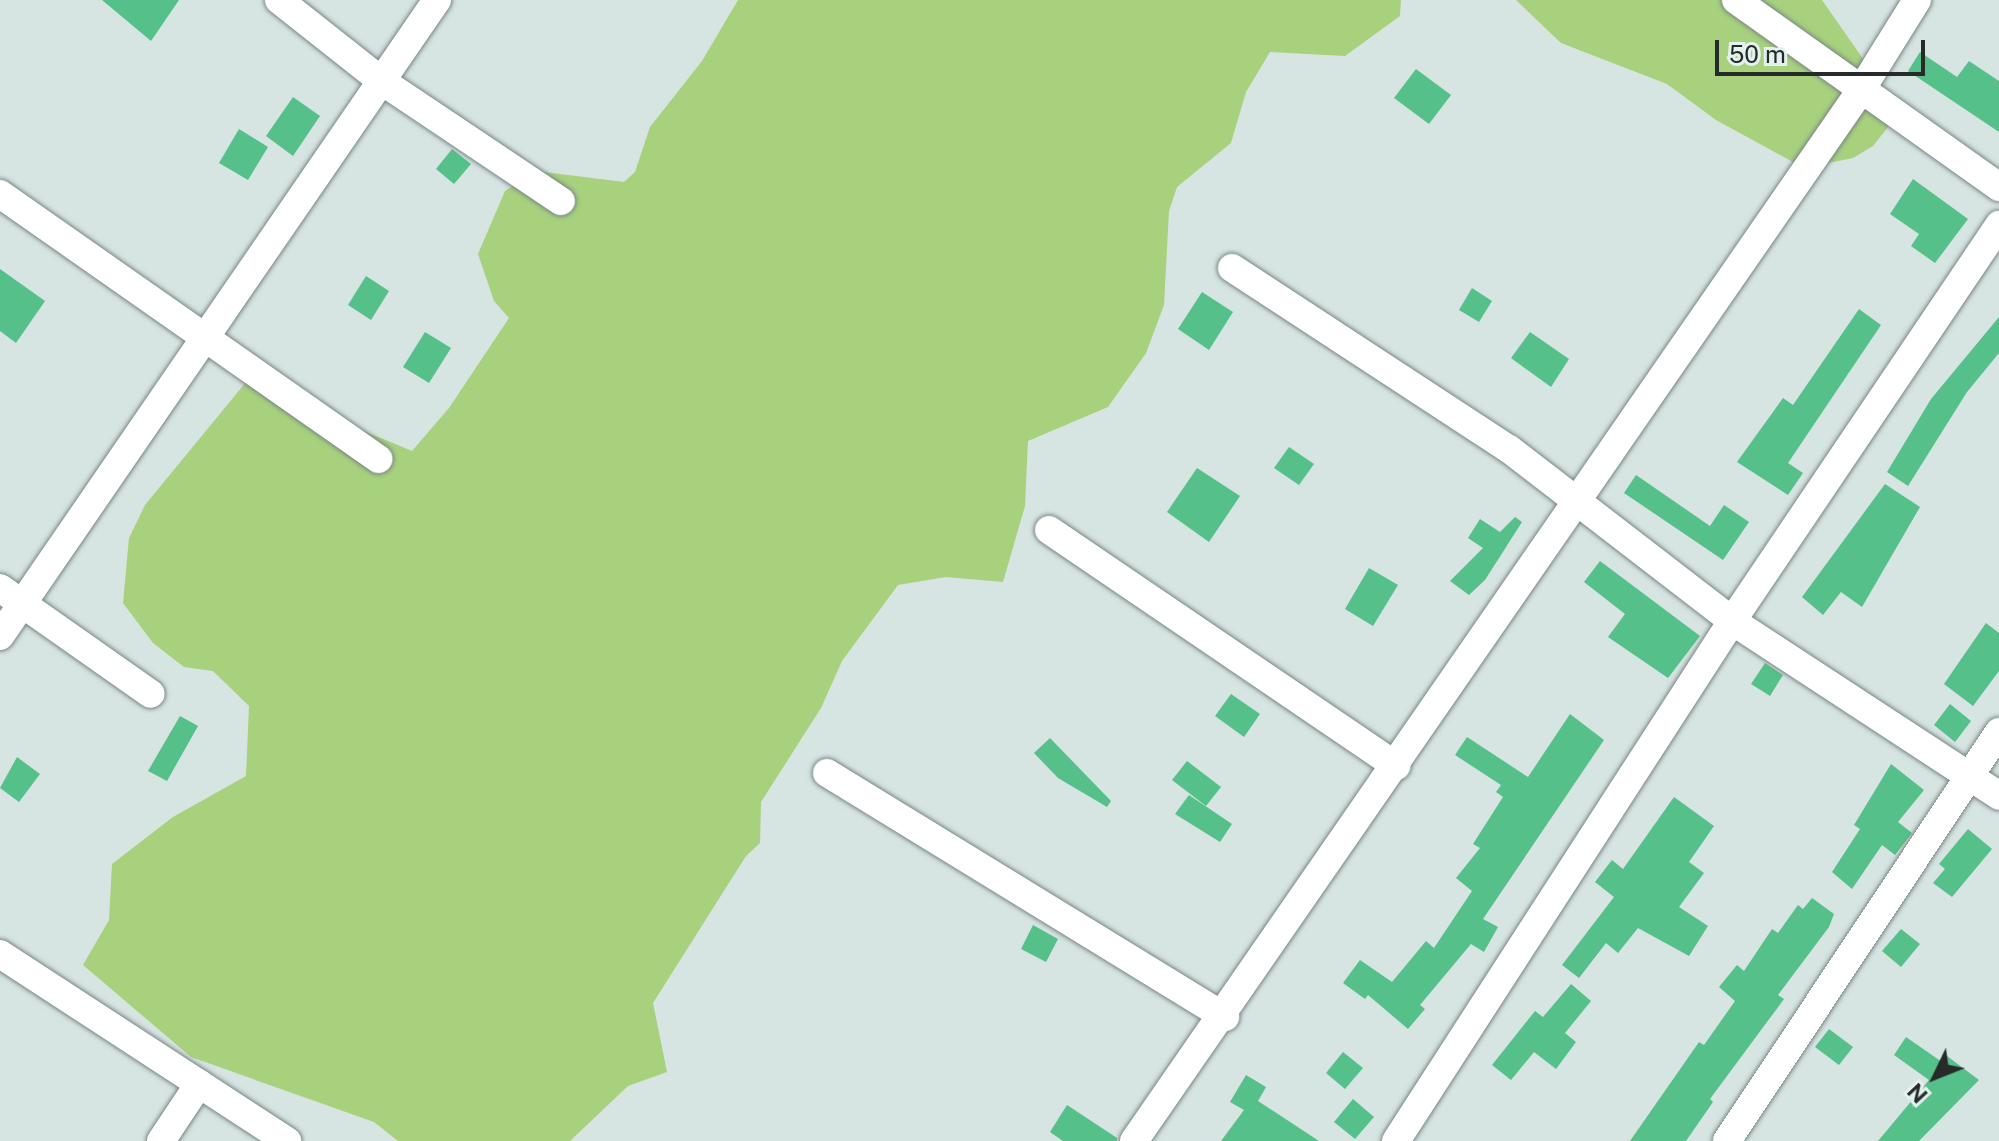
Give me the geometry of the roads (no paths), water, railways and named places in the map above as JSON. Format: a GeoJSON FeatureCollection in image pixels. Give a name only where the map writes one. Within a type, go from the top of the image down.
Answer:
{"type":"FeatureCollection","features":[{"type":"Feature","properties":{"kind":"street"},"geometry":{"type":"LineString","coordinates":[[279,0],[383,82],[561,201]]}},
{"type":"Feature","properties":{"kind":"street"},"geometry":{"type":"LineString","coordinates":[[0,636],[11,595],[201,337],[383,82],[437,0]]}},
{"type":"Feature","properties":{"kind":"street"},"geometry":{"type":"LineString","coordinates":[[1736,0],[1999,187]]}},
{"type":"Feature","properties":{"kind":"street"},"geometry":{"type":"LineString","coordinates":[[1134,1141],[1225,1017],[1574,502],[1861,90],[1917,0]]}},
{"type":"Feature","properties":{"kind":"street"},"geometry":{"type":"LineString","coordinates":[[0,194],[378,459]]}},
{"type":"Feature","properties":{"kind":"street"},"geometry":{"type":"LineString","coordinates":[[1396,1141],[1732,621],[1999,225]]}},
{"type":"Feature","properties":{"kind":"street"},"geometry":{"type":"LineString","coordinates":[[1232,268],[1509,449],[1732,621],[1999,796]]}},
{"type":"Feature","properties":{"kind":"street"},"geometry":{"type":"LineString","coordinates":[[1049,530],[1396,766]]}},
{"type":"Feature","properties":{"kind":"street"},"geometry":{"type":"LineString","coordinates":[[11,595],[151,694]]}},
{"type":"Feature","properties":{"kind":"street"},"geometry":{"type":"LineString","coordinates":[[1727,1141],[1999,732]]}},
{"type":"Feature","properties":{"kind":"street"},"geometry":{"type":"LineString","coordinates":[[827,773],[1225,1017]]}},
{"type":"Feature","properties":{"kind":"street"},"geometry":{"type":"LineString","coordinates":[[0,954],[287,1141]]}},
{"type":"Feature","properties":{"kind":"street"},"geometry":{"type":"LineString","coordinates":[[161,1141],[199,1084]]}}]}
